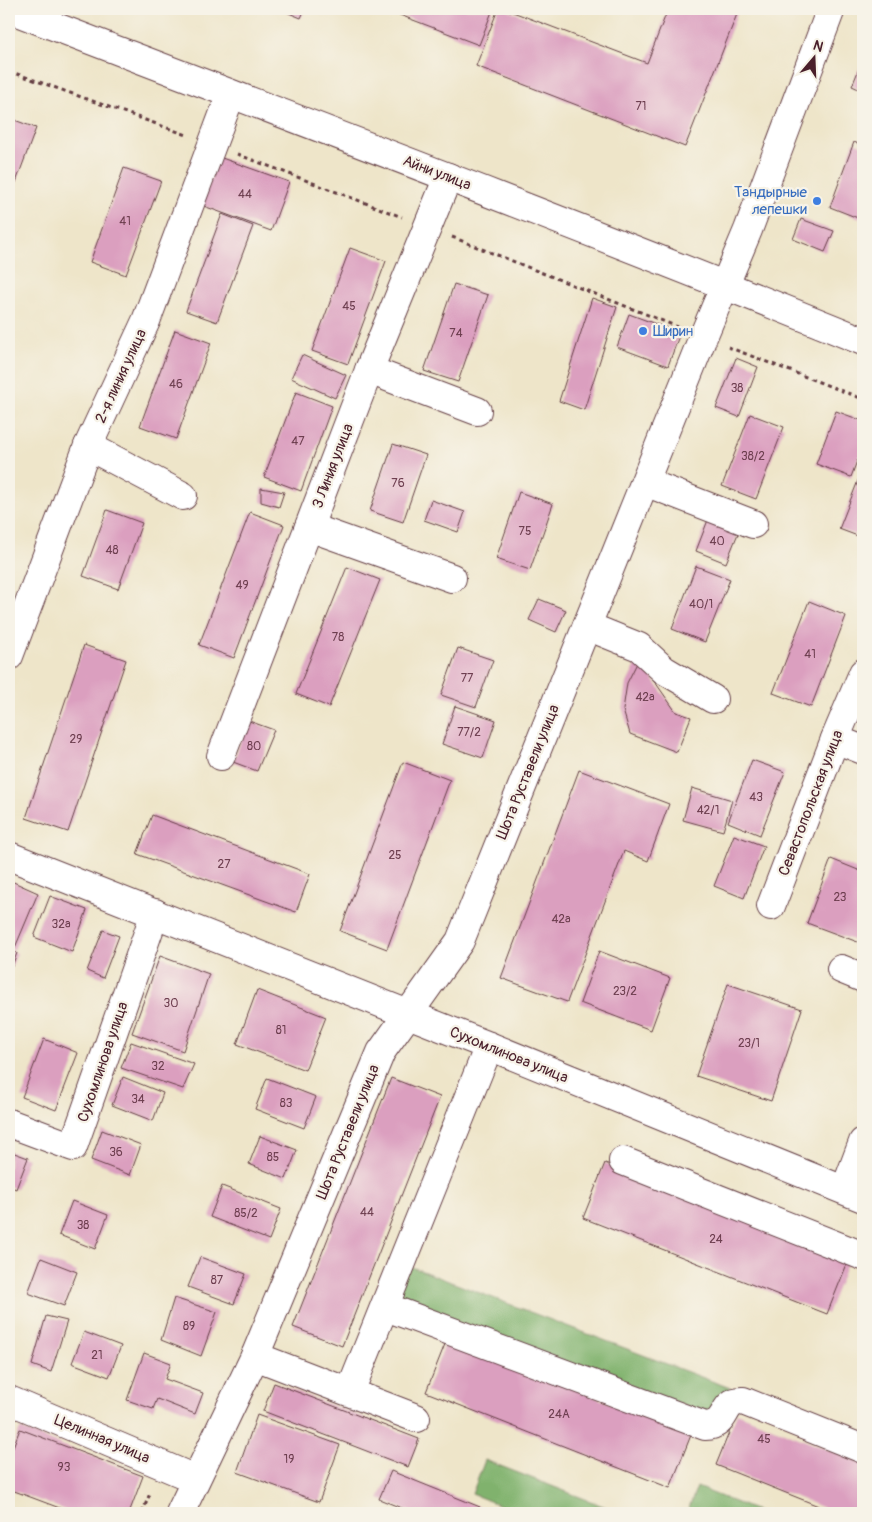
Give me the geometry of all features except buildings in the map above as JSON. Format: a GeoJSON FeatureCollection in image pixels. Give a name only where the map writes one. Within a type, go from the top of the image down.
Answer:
{"type":"FeatureCollection","features":[{"type":"Feature","properties":{"kind":"street","name":"Шота Руставели улица"},"geometry":{"type":"LineString","coordinates":[[180,1513],[255,1356],[381,1052],[460,941],[748,230],[831,9]]}},
{"type":"Feature","properties":{"kind":"street","name":"Айни улица"},"geometry":{"type":"LineString","coordinates":[[9,10],[448,177],[863,341]]}},
{"type":"Feature","properties":{"kind":"street","name":"2-я линия улица"},"geometry":{"type":"LineString","coordinates":[[9,656],[19,598],[146,321],[231,94]]}},
{"type":"Feature","properties":{"kind":"street","name":"3 Линия улица"},"geometry":{"type":"LineString","coordinates":[[221,756],[370,370],[448,177]]}},
{"type":"Feature","properties":{"kind":"street"},"geometry":{"type":"LineString","coordinates":[[370,370],[477,411]]}},
{"type":"Feature","properties":{"kind":"street"},"geometry":{"type":"LineString","coordinates":[[88,446],[183,496]]}},
{"type":"Feature","properties":{"kind":"street"},"geometry":{"type":"LineString","coordinates":[[645,482],[753,524]]}},
{"type":"Feature","properties":{"kind":"street"},"geometry":{"type":"LineString","coordinates":[[309,527],[452,578]]}},
{"type":"Feature","properties":{"kind":"street"},"geometry":{"type":"LineString","coordinates":[[587,626],[638,648],[664,670],[713,699]]}},
{"type":"Feature","properties":{"kind":"street","name":"Севастопольская улица"},"geometry":{"type":"LineString","coordinates":[[771,906],[835,739],[863,673]]}},
{"type":"Feature","properties":{"kind":"street"},"geometry":{"type":"LineString","coordinates":[[835,739],[863,750]]}},
{"type":"Feature","properties":{"kind":"street","name":"Сухомлинова улица"},"geometry":{"type":"LineString","coordinates":[[9,856],[489,1046],[854,1194]]}},
{"type":"Feature","properties":{"kind":"street","name":"Сухомлинова улица"},"geometry":{"type":"LineString","coordinates":[[9,1123],[73,1147],[155,913]]}},
{"type":"Feature","properties":{"kind":"street"},"geometry":{"type":"LineString","coordinates":[[350,1392],[386,1307],[489,1046]]}},
{"type":"Feature","properties":{"kind":"street"},"geometry":{"type":"LineString","coordinates":[[854,1194],[863,1142]]}},
{"type":"Feature","properties":{"kind":"street"},"geometry":{"type":"LineString","coordinates":[[623,1161],[863,1256]]}},
{"type":"Feature","properties":{"kind":"street"},"geometry":{"type":"LineString","coordinates":[[386,1307],[705,1426],[714,1426],[721,1420],[731,1404],[737,1401],[744,1402],[863,1449]]}},
{"type":"Feature","properties":{"kind":"street"},"geometry":{"type":"LineString","coordinates":[[255,1356],[416,1418]]}},
{"type":"Feature","properties":{"kind":"street","name":"Целинная улица"},"geometry":{"type":"LineString","coordinates":[[10,1405],[195,1479]]}},
{"type":"Feature","properties":{"kind":"path"},"geometry":{"type":"LineString","coordinates":[[142,1513],[151,1490]]}},
{"type":"Feature","properties":{"kind":"green space"},"geometry":{"type":"Polygon","coordinates":[[[409,1266],[730,1388],[718,1418],[393,1303],[409,1266]]]}},
{"type":"Feature","properties":{"kind":"green space"},"geometry":{"type":"Polygon","coordinates":[[[485,1460],[621,1513],[520,1513],[472,1494],[485,1460]]]}},
{"type":"Feature","properties":{"kind":"green space"},"geometry":{"type":"Polygon","coordinates":[[[697,1487],[762,1513],[687,1513],[697,1487]]]}},
{"type":"Feature","properties":{"kind":"place","name":"Тандырные лепешки"},"geometry":{"type":"Point","coordinates":[817,201]}},
{"type":"Feature","properties":{"kind":"place","name":"Ширин"},"geometry":{"type":"Point","coordinates":[643,331]}}]}
